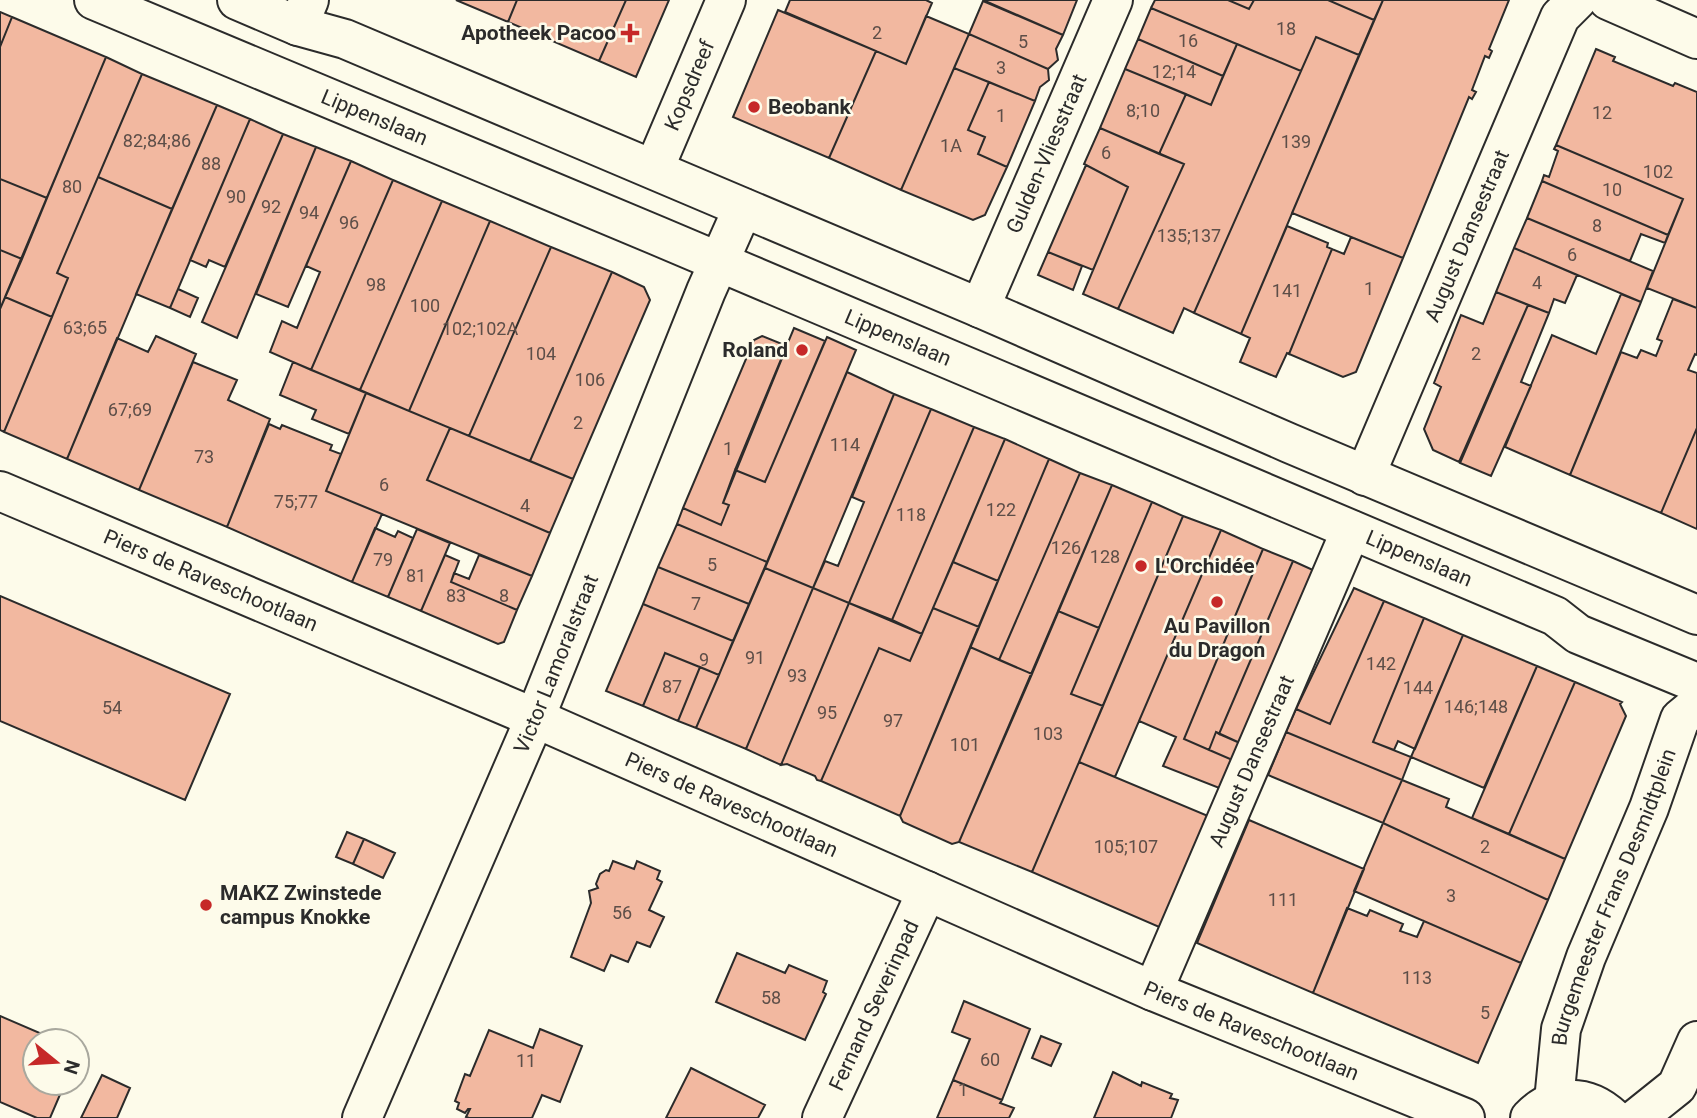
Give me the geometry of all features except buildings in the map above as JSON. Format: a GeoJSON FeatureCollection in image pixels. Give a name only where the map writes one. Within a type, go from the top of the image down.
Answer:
{"type":"FeatureCollection","features":[{"type":"Feature","properties":{"kind":"street","name":"Lippenslaan"},"geometry":{"type":"LineString","coordinates":[[94,0],[1555,616],[1578,634],[1697,683]]}},
{"type":"Feature","properties":{"kind":"street"},"geometry":{"type":"LineString","coordinates":[[237,0],[304,13],[345,38],[980,308],[1365,476],[1697,615]]}},
{"type":"Feature","properties":{"kind":"street","name":"Kopsdreef"},"geometry":{"type":"LineString","coordinates":[[654,169],[726,0]]}},
{"type":"Feature","properties":{"kind":"street","name":"Gulden-Vliesstraat"},"geometry":{"type":"LineString","coordinates":[[980,308],[1113,0]]}},
{"type":"Feature","properties":{"kind":"street","name":"August Dansestraat"},"geometry":{"type":"LineString","coordinates":[[1365,476],[1560,17],[1577,0]]}},
{"type":"Feature","properties":{"kind":"street"},"geometry":{"type":"LineString","coordinates":[[1608,0],[1697,38]]}},
{"type":"Feature","properties":{"kind":"street","name":"Victor Lamoralstraat"},"geometry":{"type":"LineString","coordinates":[[362,1118],[535,718],[743,208]]}},
{"type":"Feature","properties":{"kind":"street","name":"Piers de Raveschootlaan"},"geometry":{"type":"LineString","coordinates":[[0,491],[535,718],[1153,991],[1465,1118]]}},
{"type":"Feature","properties":{"kind":"street","name":"August Dansestraat"},"geometry":{"type":"LineString","coordinates":[[1153,991],[1351,530]]}},
{"type":"Feature","properties":{"kind":"street","name":"Burgemeester Frans Desmidtplein"},"geometry":{"type":"LineString","coordinates":[[1542,1110],[1561,1029],[1586,957],[1649,808],[1680,719],[1697,705]]}},
{"type":"Feature","properties":{"kind":"street","name":"Fernand Severinpad"},"geometry":{"type":"LineString","coordinates":[[822,1118],[927,891]]}},
{"type":"Feature","properties":{"kind":"street"},"geometry":{"type":"LineString","coordinates":[[1637,1118],[1677,1086],[1697,1041]]}},
{"type":"Feature","properties":{"kind":"street"},"geometry":{"type":"LineString","coordinates":[[1542,1110],[1570,1099],[1593,1103],[1613,1118]]}},
{"type":"Feature","properties":{"kind":"place","name":"Apotheek Pacoo"},"geometry":{"type":"Point","coordinates":[630,33]}},
{"type":"Feature","properties":{"kind":"place","name":"Beobank"},"geometry":{"type":"Point","coordinates":[754,107]}},
{"type":"Feature","properties":{"kind":"place","name":"Roland"},"geometry":{"type":"Point","coordinates":[802,350]}},
{"type":"Feature","properties":{"kind":"place","name":"L'Orchidée"},"geometry":{"type":"Point","coordinates":[1141,566]}},
{"type":"Feature","properties":{"kind":"place","name":"Au Pavillon du Dragon"},"geometry":{"type":"Point","coordinates":[1217,602]}},
{"type":"Feature","properties":{"kind":"place","name":"MAKZ Zwinstede campus Knokke"},"geometry":{"type":"Point","coordinates":[206,905]}}]}
